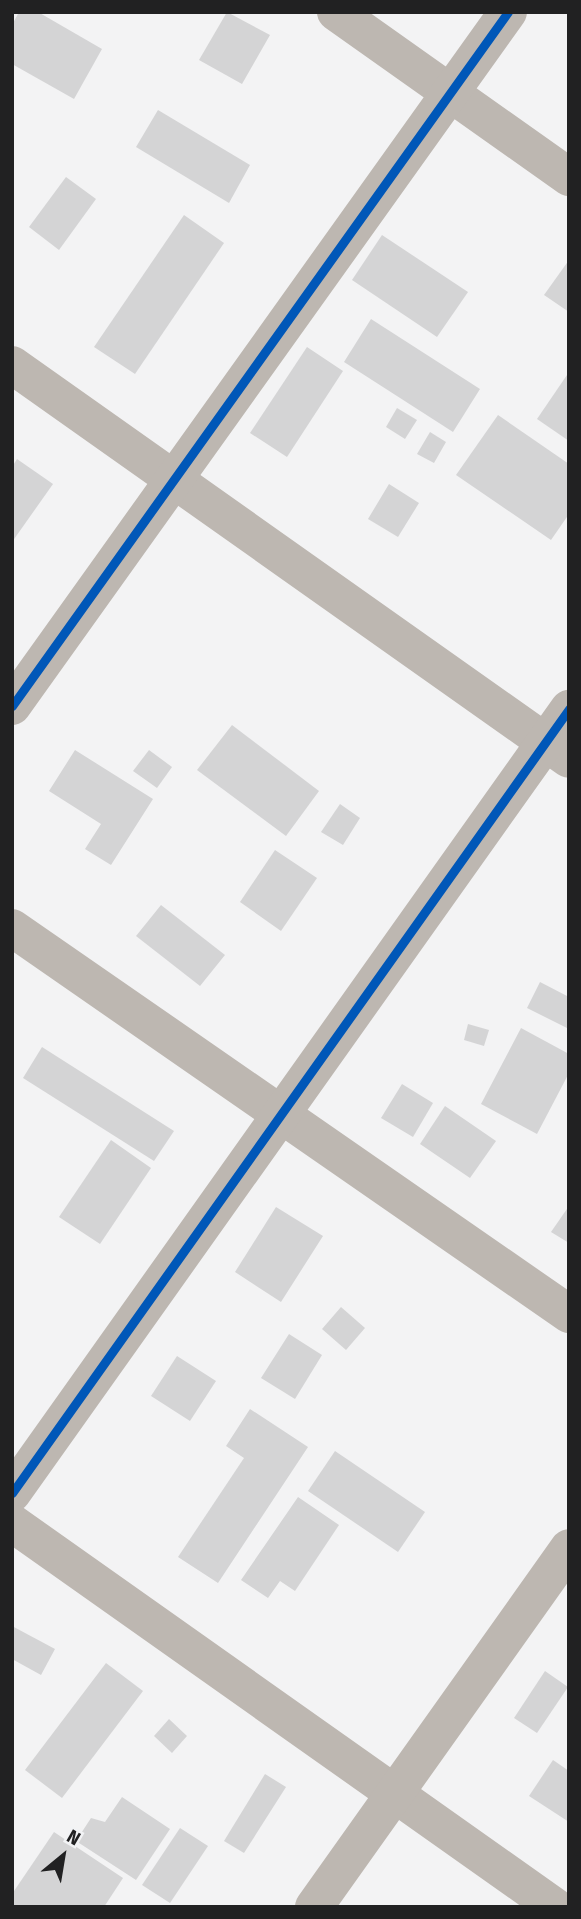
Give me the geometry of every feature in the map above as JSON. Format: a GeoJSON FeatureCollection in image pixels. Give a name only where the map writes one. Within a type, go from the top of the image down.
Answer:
{"type":"FeatureCollection","features":[{"type":"Feature","properties":{"kind":"street"},"geometry":{"type":"LineString","coordinates":[[336,12],[569,177]]}},
{"type":"Feature","properties":{"kind":"street"},"geometry":{"type":"LineString","coordinates":[[12,706],[508,12]]}},
{"type":"Feature","properties":{"kind":"street"},"geometry":{"type":"LineString","coordinates":[[12,365],[557,751]]}},
{"type":"Feature","properties":{"kind":"street"},"geometry":{"type":"LineString","coordinates":[[12,1493],[281,1115],[557,751],[569,709]]}},
{"type":"Feature","properties":{"kind":"street"},"geometry":{"type":"LineString","coordinates":[[12,928],[569,1314]]}},
{"type":"Feature","properties":{"kind":"street"},"geometry":{"type":"LineString","coordinates":[[12,1523],[555,1907]]}},
{"type":"Feature","properties":{"kind":"street"},"geometry":{"type":"LineString","coordinates":[[314,1907],[569,1548]]}},
{"type":"Feature","properties":{"kind":"building"},"geometry":{"type":"Polygon","coordinates":[[[19,12],[38,12],[102,49],[74,99],[12,64],[12,25],[19,12]]]}},
{"type":"Feature","properties":{"kind":"building"},"geometry":{"type":"Polygon","coordinates":[[[227,12],[270,35],[242,84],[199,60],[227,12]]]}},
{"type":"Feature","properties":{"kind":"building"},"geometry":{"type":"Polygon","coordinates":[[[158,110],[250,165],[229,203],[136,147],[158,110]]]}},
{"type":"Feature","properties":{"kind":"building"},"geometry":{"type":"Polygon","coordinates":[[[66,177],[96,199],[59,250],[29,227],[66,177]]]}},
{"type":"Feature","properties":{"kind":"building"},"geometry":{"type":"Polygon","coordinates":[[[184,215],[224,243],[135,374],[94,347],[184,215]]]}},
{"type":"Feature","properties":{"kind":"building"},"geometry":{"type":"Polygon","coordinates":[[[382,235],[468,292],[437,337],[352,280],[382,235]]]}},
{"type":"Feature","properties":{"kind":"building"},"geometry":{"type":"Polygon","coordinates":[[[569,260],[569,312],[544,295],[569,260]]]}},
{"type":"Feature","properties":{"kind":"building"},"geometry":{"type":"Polygon","coordinates":[[[371,319],[480,389],[453,432],[344,362],[371,319]]]}},
{"type":"Feature","properties":{"kind":"building"},"geometry":{"type":"Polygon","coordinates":[[[307,347],[343,371],[287,457],[250,433],[307,347]]]}},
{"type":"Feature","properties":{"kind":"building"},"geometry":{"type":"Polygon","coordinates":[[[567,375],[569,377],[569,441],[537,419],[567,375]]]}},
{"type":"Feature","properties":{"kind":"building"},"geometry":{"type":"Polygon","coordinates":[[[397,408],[417,420],[405,439],[386,427],[397,408]]]}},
{"type":"Feature","properties":{"kind":"building"},"geometry":{"type":"Polygon","coordinates":[[[498,415],[569,464],[569,514],[551,540],[456,475],[498,415]]]}},
{"type":"Feature","properties":{"kind":"building"},"geometry":{"type":"Polygon","coordinates":[[[430,432],[446,442],[434,463],[417,454],[430,432]]]}},
{"type":"Feature","properties":{"kind":"building"},"geometry":{"type":"Polygon","coordinates":[[[17,459],[53,484],[12,542],[12,467],[17,459]]]}},
{"type":"Feature","properties":{"kind":"building"},"geometry":{"type":"Polygon","coordinates":[[[389,484],[419,503],[398,537],[368,519],[389,484]]]}},
{"type":"Feature","properties":{"kind":"building"},"geometry":{"type":"Polygon","coordinates":[[[232,725],[319,791],[286,836],[197,770],[232,725]]]}},
{"type":"Feature","properties":{"kind":"building"},"geometry":{"type":"Polygon","coordinates":[[[75,750],[153,799],[111,865],[85,849],[101,824],[49,791],[75,750]]]}},
{"type":"Feature","properties":{"kind":"building"},"geometry":{"type":"Polygon","coordinates":[[[149,750],[172,767],[157,788],[133,771],[149,750]]]}},
{"type":"Feature","properties":{"kind":"building"},"geometry":{"type":"Polygon","coordinates":[[[340,804],[360,818],[343,845],[321,832],[340,804]]]}},
{"type":"Feature","properties":{"kind":"building"},"geometry":{"type":"Polygon","coordinates":[[[275,850],[317,878],[281,931],[240,902],[275,850]]]}},
{"type":"Feature","properties":{"kind":"building"},"geometry":{"type":"Polygon","coordinates":[[[161,905],[225,955],[200,986],[136,936],[161,905]]]}},
{"type":"Feature","properties":{"kind":"building"},"geometry":{"type":"Polygon","coordinates":[[[540,982],[569,997],[569,1029],[527,1008],[540,982]]]}},
{"type":"Feature","properties":{"kind":"building"},"geometry":{"type":"Polygon","coordinates":[[[468,1024],[489,1030],[484,1046],[464,1040],[468,1024]]]}},
{"type":"Feature","properties":{"kind":"building"},"geometry":{"type":"Polygon","coordinates":[[[521,1028],[569,1054],[569,1073],[537,1134],[481,1104],[521,1028]]]}},
{"type":"Feature","properties":{"kind":"building"},"geometry":{"type":"Polygon","coordinates":[[[42,1047],[174,1131],[154,1161],[23,1078],[42,1047]]]}},
{"type":"Feature","properties":{"kind":"building"},"geometry":{"type":"Polygon","coordinates":[[[402,1084],[433,1103],[413,1137],[381,1118],[402,1084]]]}},
{"type":"Feature","properties":{"kind":"building"},"geometry":{"type":"Polygon","coordinates":[[[445,1106],[496,1141],[470,1178],[420,1144],[445,1106]]]}},
{"type":"Feature","properties":{"kind":"building"},"geometry":{"type":"Polygon","coordinates":[[[111,1140],[151,1168],[100,1244],[59,1217],[111,1140]]]}},
{"type":"Feature","properties":{"kind":"building"},"geometry":{"type":"Polygon","coordinates":[[[569,1206],[569,1243],[551,1232],[569,1206]]]}},
{"type":"Feature","properties":{"kind":"building"},"geometry":{"type":"Polygon","coordinates":[[[276,1207],[323,1236],[281,1302],[235,1272],[276,1207]]]}},
{"type":"Feature","properties":{"kind":"building"},"geometry":{"type":"Polygon","coordinates":[[[341,1307],[365,1328],[346,1350],[322,1329],[341,1307]]]}},
{"type":"Feature","properties":{"kind":"building"},"geometry":{"type":"Polygon","coordinates":[[[289,1334],[322,1355],[295,1399],[261,1378],[289,1334]]]}},
{"type":"Feature","properties":{"kind":"building"},"geometry":{"type":"Polygon","coordinates":[[[177,1356],[216,1381],[190,1421],[151,1396],[177,1356]]]}},
{"type":"Feature","properties":{"kind":"building"},"geometry":{"type":"Polygon","coordinates":[[[250,1409],[308,1447],[218,1583],[178,1557],[244,1458],[226,1446],[250,1409]]]}},
{"type":"Feature","properties":{"kind":"building"},"geometry":{"type":"Polygon","coordinates":[[[335,1451],[425,1512],[398,1552],[308,1491],[335,1451]]]}},
{"type":"Feature","properties":{"kind":"building"},"geometry":{"type":"Polygon","coordinates":[[[298,1497],[339,1525],[295,1591],[280,1581],[268,1598],[241,1580],[298,1497]]]}},
{"type":"Feature","properties":{"kind":"building"},"geometry":{"type":"Polygon","coordinates":[[[12,1626],[55,1649],[41,1675],[12,1659],[12,1626]]]}},
{"type":"Feature","properties":{"kind":"building"},"geometry":{"type":"Polygon","coordinates":[[[106,1663],[143,1691],[62,1798],[25,1770],[106,1663]]]}},
{"type":"Feature","properties":{"kind":"building"},"geometry":{"type":"Polygon","coordinates":[[[545,1671],[568,1687],[537,1733],[514,1718],[545,1671]]]}},
{"type":"Feature","properties":{"kind":"building"},"geometry":{"type":"Polygon","coordinates":[[[169,1719],[187,1736],[172,1753],[154,1736],[169,1719]]]}},
{"type":"Feature","properties":{"kind":"building"},"geometry":{"type":"Polygon","coordinates":[[[553,1760],[569,1771],[569,1822],[529,1796],[553,1760]]]}},
{"type":"Feature","properties":{"kind":"building"},"geometry":{"type":"Polygon","coordinates":[[[265,1774],[286,1787],[244,1853],[224,1841],[265,1774]]]}},
{"type":"Feature","properties":{"kind":"building"},"geometry":{"type":"Polygon","coordinates":[[[122,1797],[170,1829],[136,1880],[76,1841],[91,1818],[105,1822],[122,1797]]]}},
{"type":"Feature","properties":{"kind":"building"},"geometry":{"type":"Polygon","coordinates":[[[180,1828],[208,1846],[170,1903],[142,1885],[180,1828]]]}},
{"type":"Feature","properties":{"kind":"building"},"geometry":{"type":"Polygon","coordinates":[[[54,1832],[123,1878],[104,1907],[12,1907],[12,1894],[54,1832]]]}},
{"type":"Feature","properties":{"kind":"cycle path"},"geometry":{"type":"LineString","coordinates":[[12,706],[508,12]]}},
{"type":"Feature","properties":{"kind":"cycle path"},"geometry":{"type":"LineString","coordinates":[[12,1493],[569,709]]}}]}
